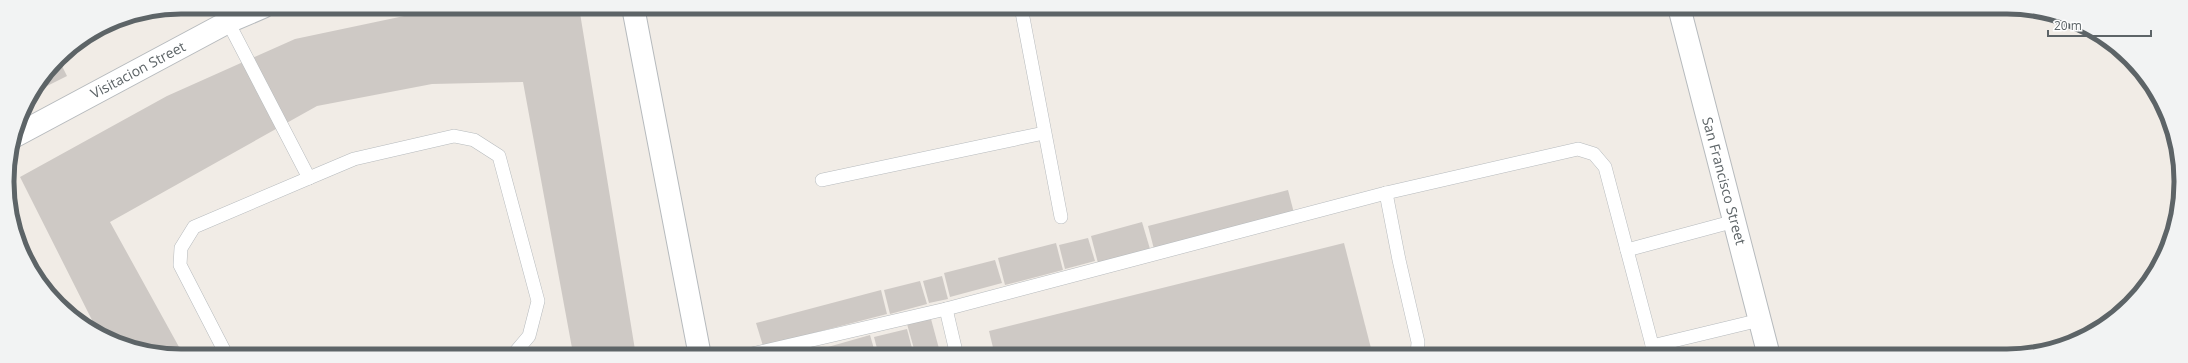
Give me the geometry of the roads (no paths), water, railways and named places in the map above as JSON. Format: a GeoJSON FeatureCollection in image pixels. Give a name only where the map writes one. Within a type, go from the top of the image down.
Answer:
{"type":"FeatureCollection","features":[{"type":"Feature","properties":{"kind":"street","name":"Visitacion Street"},"geometry":{"type":"LineString","coordinates":[[22,132],[228,22],[247,14]]}},
{"type":"Feature","properties":{"kind":"street"},"geometry":{"type":"LineString","coordinates":[[634,14],[699,349]]}},
{"type":"Feature","properties":{"kind":"street","name":"San Francisco Street"},"geometry":{"type":"LineString","coordinates":[[1680,14],[1767,349]]}},
{"type":"Feature","properties":{"kind":"lane"},"geometry":{"type":"LineString","coordinates":[[1022,14],[1061,217]]}},
{"type":"Feature","properties":{"kind":"lane"},"geometry":{"type":"LineString","coordinates":[[228,22],[309,178]]}},
{"type":"Feature","properties":{"kind":"lane"},"geometry":{"type":"LineString","coordinates":[[822,180],[1044,133]]}},
{"type":"Feature","properties":{"kind":"lane"},"geometry":{"type":"LineString","coordinates":[[224,349],[180,265],[181,248],[194,227],[354,159],[454,136],[474,140],[499,156],[538,301],[529,336],[518,349]]}},
{"type":"Feature","properties":{"kind":"lane"},"geometry":{"type":"LineString","coordinates":[[773,349],[946,309],[1386,193],[1578,149],[1594,154],[1605,167],[1652,349]]}},
{"type":"Feature","properties":{"kind":"lane"},"geometry":{"type":"LineString","coordinates":[[1386,193],[1399,260],[1418,342],[1418,349]]}},
{"type":"Feature","properties":{"kind":"lane"},"geometry":{"type":"LineString","coordinates":[[1627,250],[1735,221]]}},
{"type":"Feature","properties":{"kind":"lane"},"geometry":{"type":"LineString","coordinates":[[946,309],[955,349]]}},
{"type":"Feature","properties":{"kind":"lane"},"geometry":{"type":"LineString","coordinates":[[1660,349],[1760,320]]}}]}
